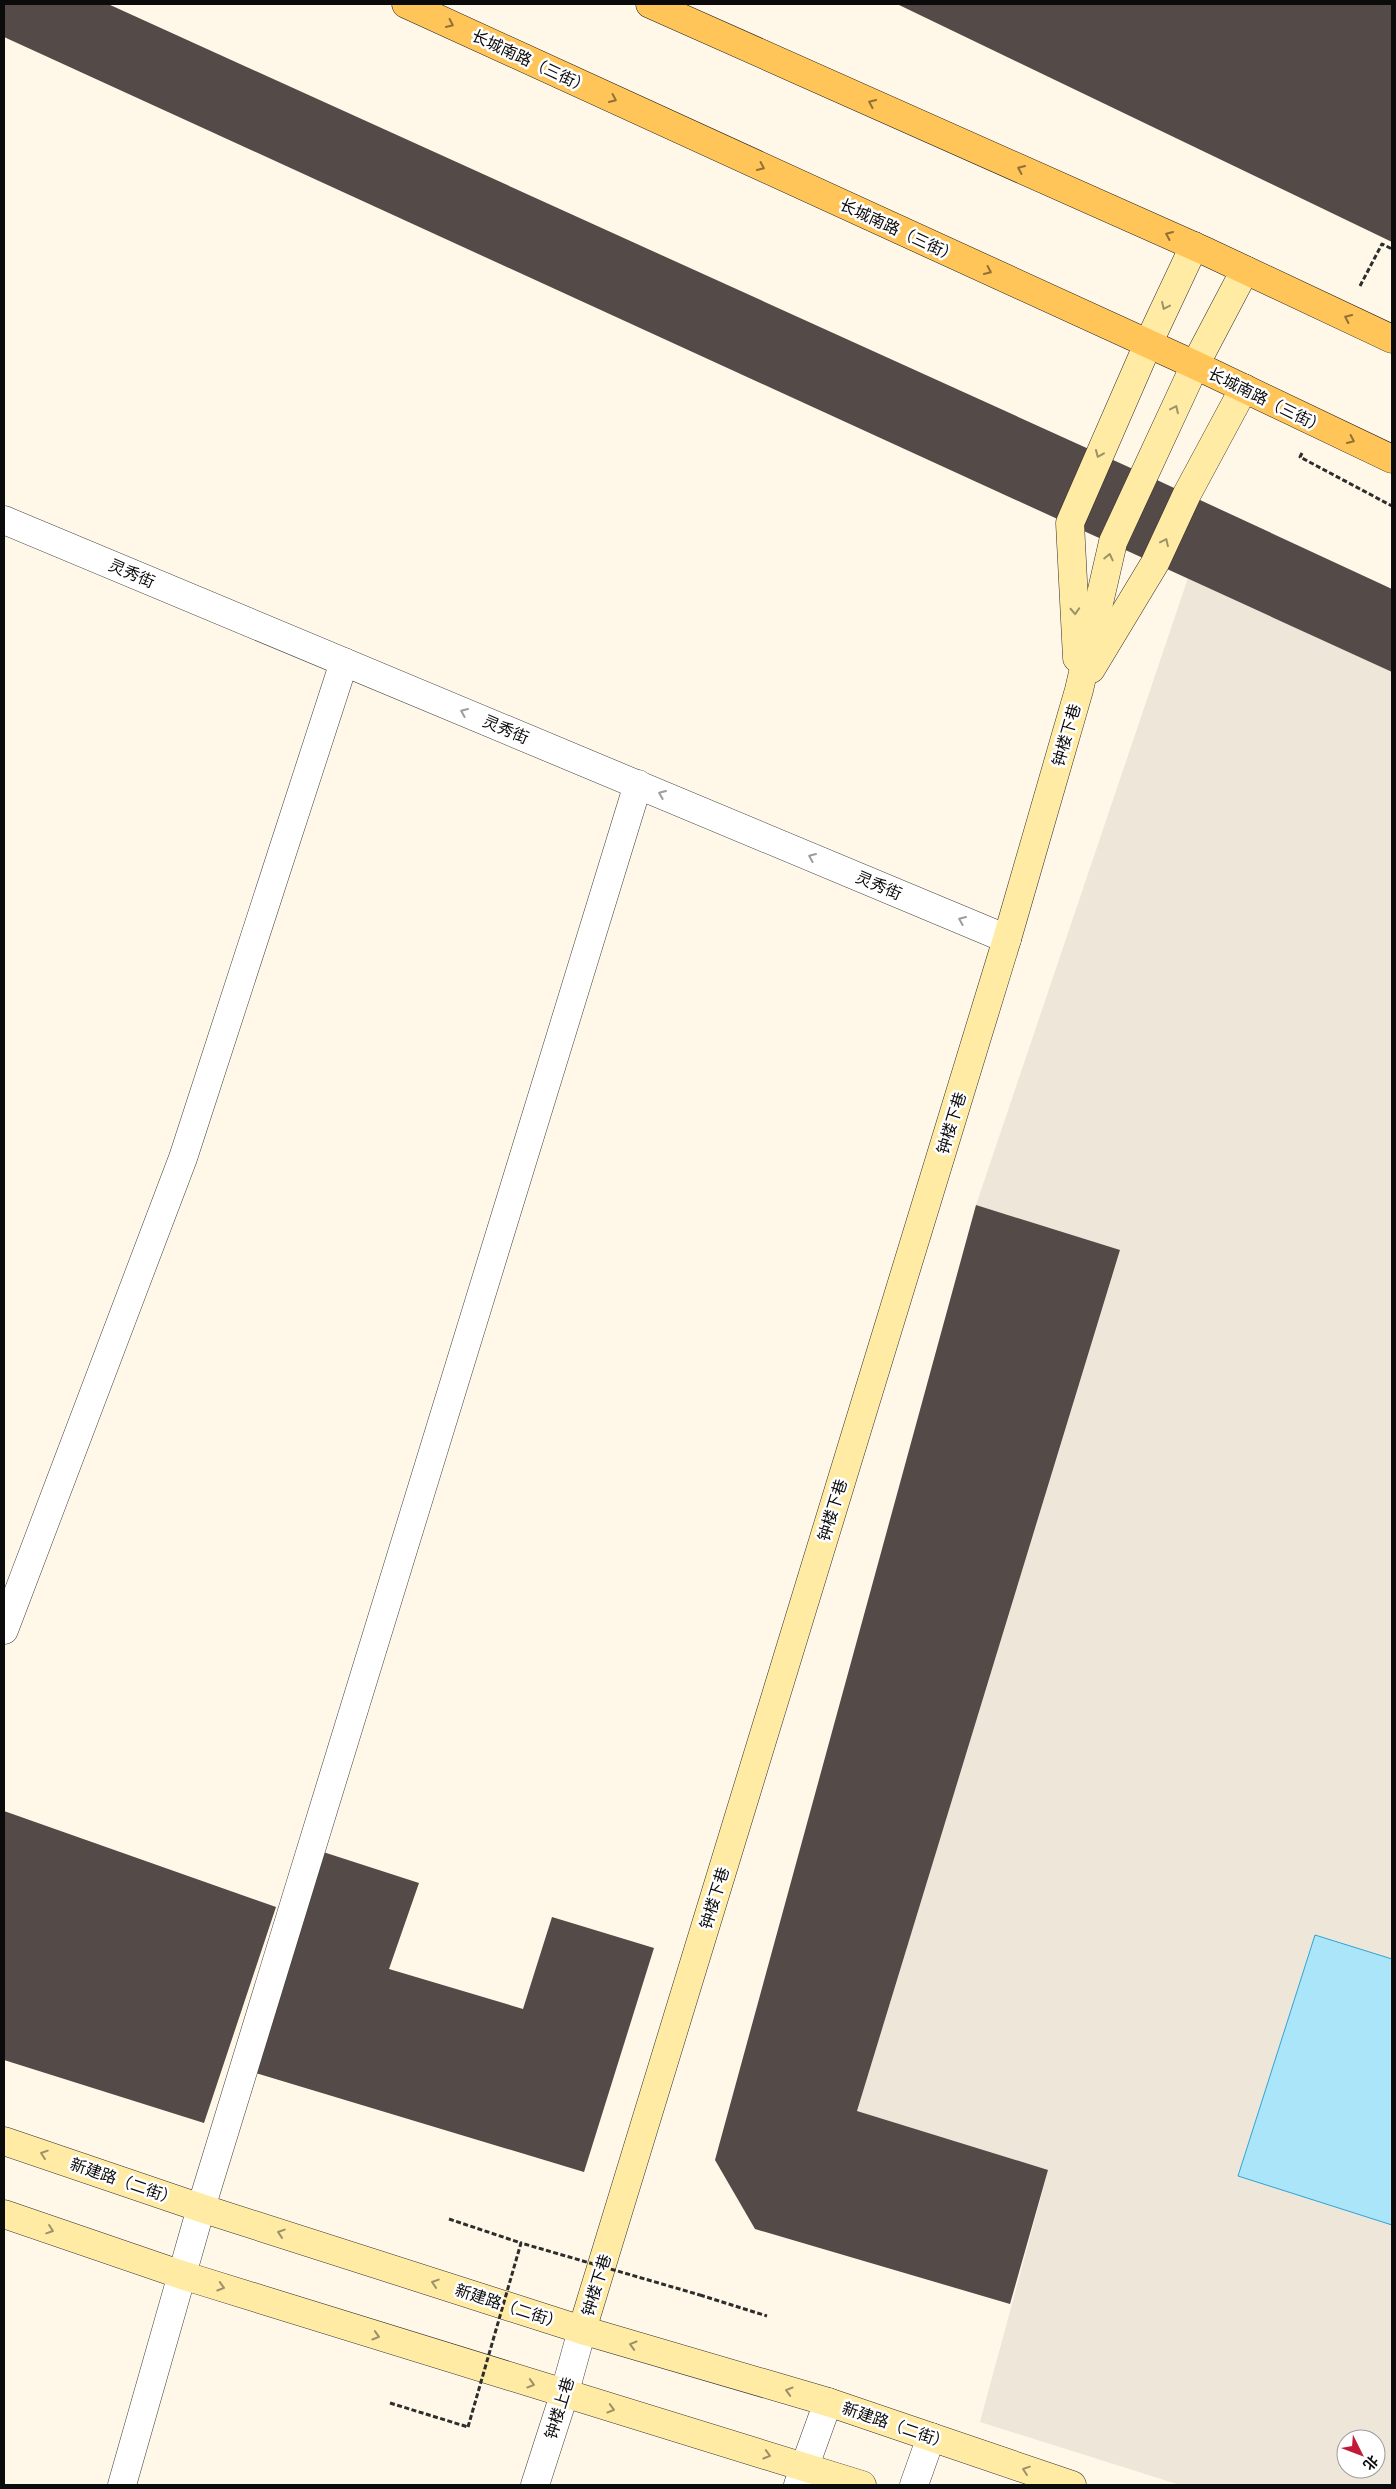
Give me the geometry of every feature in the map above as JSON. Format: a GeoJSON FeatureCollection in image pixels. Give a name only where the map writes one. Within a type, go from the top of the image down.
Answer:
{"type":"FeatureCollection","features":[{"type":"Feature","properties":{"kind":"main road","name":"长城南路（三街）"},"geometry":{"type":"LineString","coordinates":[[406,4],[1244,388],[1392,459]]}},
{"type":"Feature","properties":{"kind":"main road"},"geometry":{"type":"LineString","coordinates":[[650,4],[1194,246],[1392,339]]}},
{"type":"Feature","properties":{"kind":"main road"},"geometry":{"type":"LineString","coordinates":[[1079,690],[1070,523],[1148,344],[1194,246]]}},
{"type":"Feature","properties":{"kind":"main road"},"geometry":{"type":"LineString","coordinates":[[1079,690],[1113,542],[1195,366],[1245,270]]}},
{"type":"Feature","properties":{"kind":"main road"},"geometry":{"type":"LineString","coordinates":[[1079,690],[1155,562],[1188,494],[1244,388]]}},
{"type":"Feature","properties":{"kind":"main road","name":"钟楼下巷"},"geometry":{"type":"LineString","coordinates":[[582,2330],[1007,939],[1079,690]]}},
{"type":"Feature","properties":{"kind":"main road","name":"新建路（二街）"},"geometry":{"type":"LineString","coordinates":[[4,2140],[201,2208],[582,2330],[828,2402],[1072,2485]]}},
{"type":"Feature","properties":{"kind":"main road"},"geometry":{"type":"LineString","coordinates":[[4,2214],[182,2275],[564,2395],[801,2476],[862,2485]]}},
{"type":"Feature","properties":{"kind":"street","name":"灵秀街"},"geometry":{"type":"LineString","coordinates":[[4,520],[1007,939]]}},
{"type":"Feature","properties":{"kind":"street"},"geometry":{"type":"LineString","coordinates":[[4,1630],[183,1158],[344,662]]}},
{"type":"Feature","properties":{"kind":"street"},"geometry":{"type":"LineString","coordinates":[[122,2485],[201,2208],[638,784]]}},
{"type":"Feature","properties":{"kind":"street","name":"钟楼上巷"},"geometry":{"type":"LineString","coordinates":[[535,2485],[564,2395],[582,2330]]}},
{"type":"Feature","properties":{"kind":"street"},"geometry":{"type":"LineString","coordinates":[[801,2476],[828,2402]]}},
{"type":"Feature","properties":{"kind":"street"},"geometry":{"type":"LineString","coordinates":[[914,2485],[931,2437]]}},
{"type":"Feature","properties":{"kind":"path"},"geometry":{"type":"LineString","coordinates":[[1345,317],[1382,244],[1392,249]]}},
{"type":"Feature","properties":{"kind":"path"},"geometry":{"type":"LineString","coordinates":[[1300,457],[1392,506]]}},
{"type":"Feature","properties":{"kind":"path"},"geometry":{"type":"LineString","coordinates":[[449,2219],[522,2243],[768,2316]]}},
{"type":"Feature","properties":{"kind":"path"},"geometry":{"type":"LineString","coordinates":[[390,2403],[468,2427],[522,2243]]}},
{"type":"Feature","properties":{"kind":"shaded area"},"geometry":{"type":"Polygon","coordinates":[[[1188,578],[1392,672],[1392,2485],[1180,2485],[980,2422],[1048,2171],[857,2111],[1120,1251],[976,1205],[1188,578]]]}},
{"type":"Feature","properties":{"kind":"water"},"geometry":{"type":"Polygon","coordinates":[[[1315,1935],[1392,1959],[1392,2225],[1238,2176],[1315,1935]]]}},
{"type":"Feature","properties":{"kind":"building"},"geometry":{"type":"Polygon","coordinates":[[[4,4],[108,4],[1144,474],[1392,589],[1392,672],[4,37],[4,4]]]}},
{"type":"Feature","properties":{"kind":"building"},"geometry":{"type":"Polygon","coordinates":[[[897,4],[1392,4],[1392,242],[897,4]]]}},
{"type":"Feature","properties":{"kind":"building"},"geometry":{"type":"Polygon","coordinates":[[[976,1205],[1120,1250],[857,2111],[1048,2170],[1010,2304],[755,2229],[715,2160],[976,1205]]]}},
{"type":"Feature","properties":{"kind":"building"},"geometry":{"type":"Polygon","coordinates":[[[4,1811],[276,1907],[204,2123],[4,2060],[4,1811]]]}},
{"type":"Feature","properties":{"kind":"building"},"geometry":{"type":"Polygon","coordinates":[[[317,1850],[419,1883],[389,1969],[523,2009],[552,1917],[654,1948],[584,2172],[252,2072],[317,1850]]]}}]}
